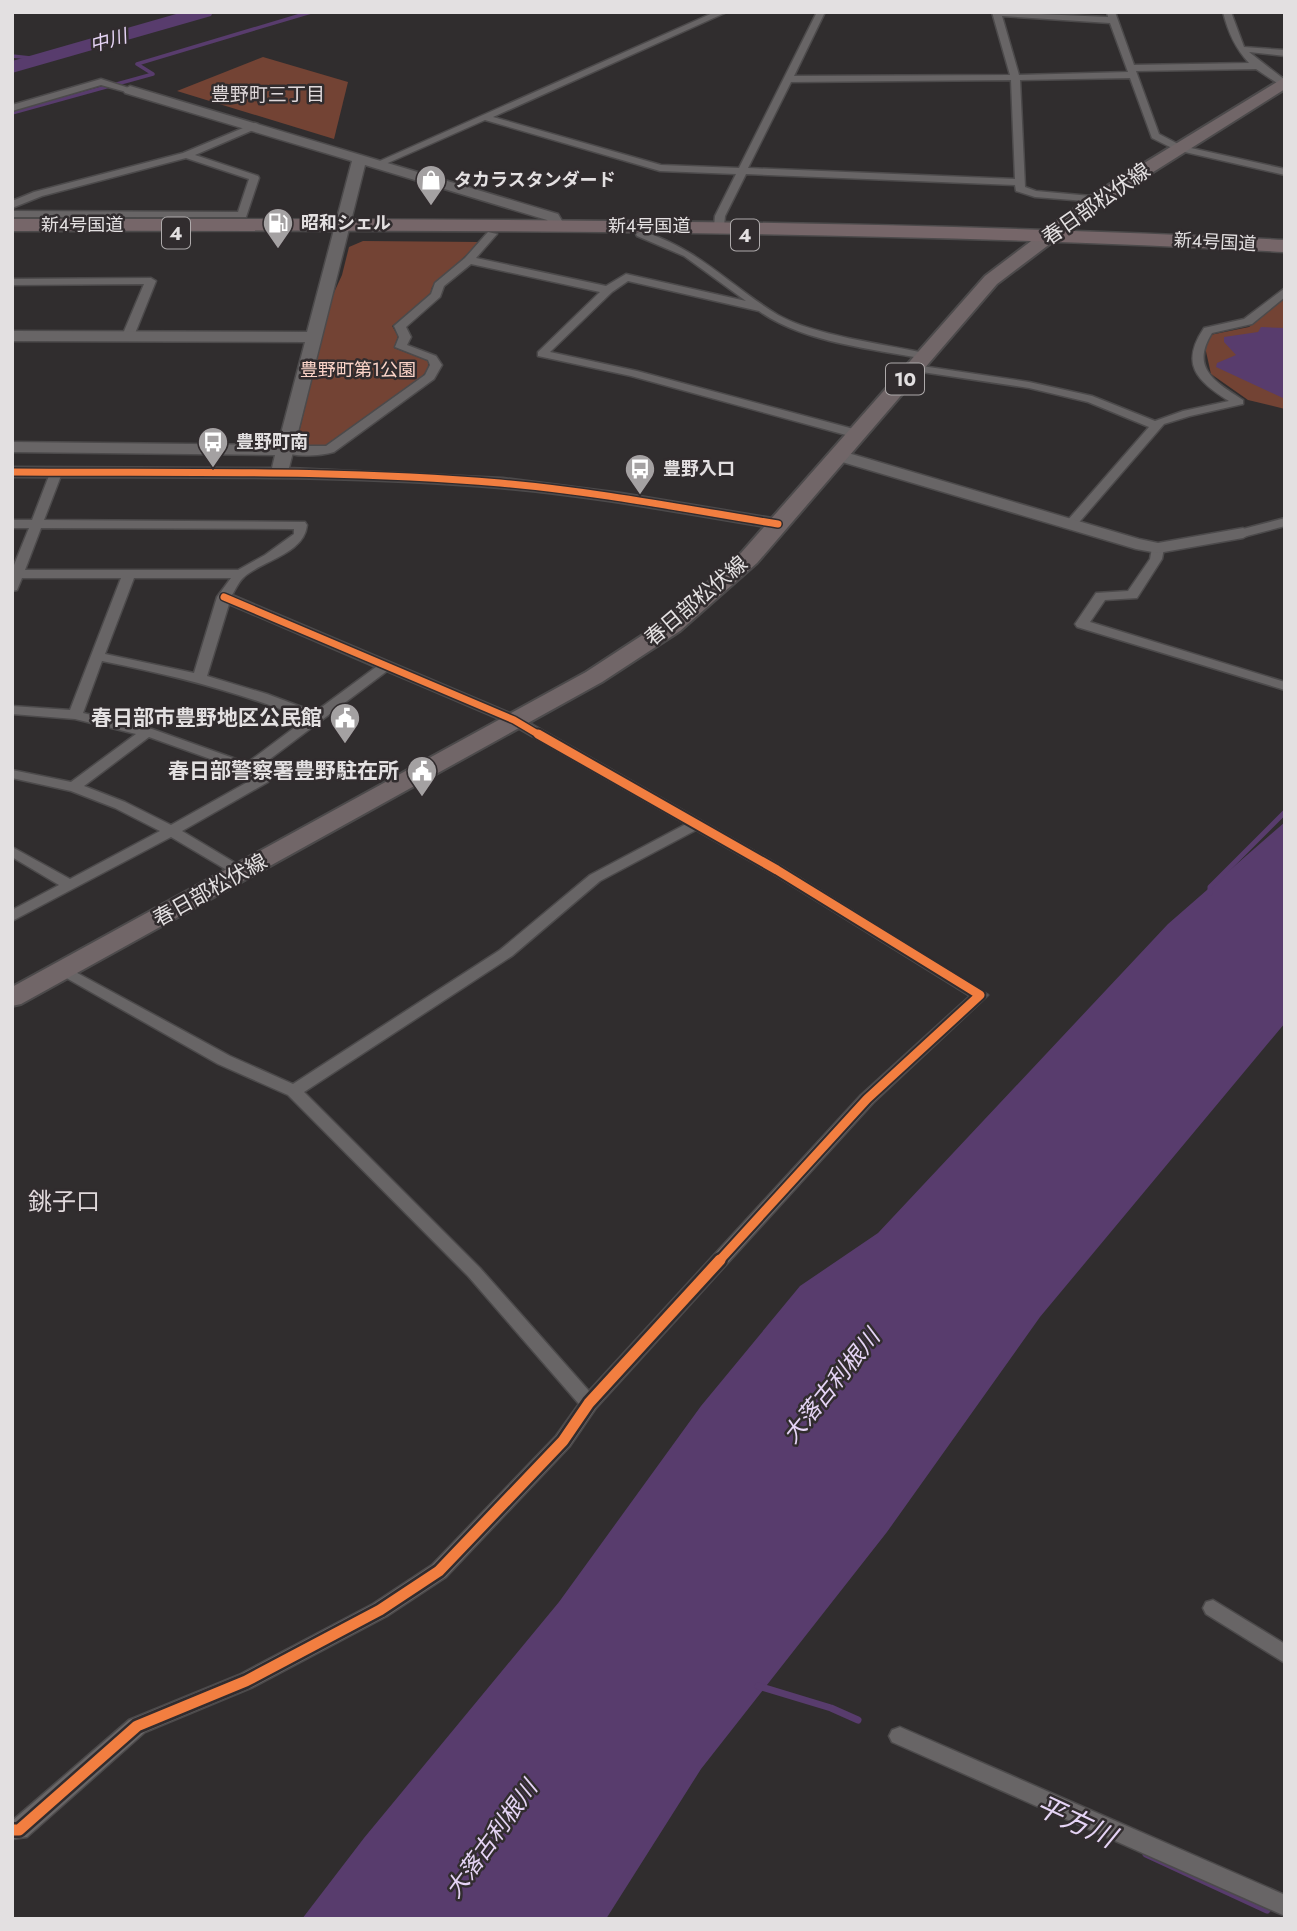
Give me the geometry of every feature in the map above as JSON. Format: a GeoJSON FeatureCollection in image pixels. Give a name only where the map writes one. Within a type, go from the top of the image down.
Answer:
{"type":"FeatureCollection","features":[{"type":"Feature","properties":{"kind":"highway","name":"新4号国道"},"geometry":{"type":"LineString","coordinates":[[12,225],[342,229],[492,234],[1046,238],[1285,254]]}},
{"type":"Feature","properties":{"kind":"highway","name":"新4号国道"},"geometry":{"type":"LineString","coordinates":[[12,233],[719,226],[1285,246]]}},
{"type":"Feature","properties":{"kind":"main road","name":"春日部松伏線"},"geometry":{"type":"LineString","coordinates":[[12,998],[594,677],[672,626],[749,558],[991,280],[1098,199],[1284,82]]}},
{"type":"Feature","properties":{"kind":"street"},"geometry":{"type":"LineString","coordinates":[[378,164],[723,12]]}},
{"type":"Feature","properties":{"kind":"street"},"geometry":{"type":"LineString","coordinates":[[719,226],[720,216],[821,12]]}},
{"type":"Feature","properties":{"kind":"street"},"geometry":{"type":"LineString","coordinates":[[1227,12],[1235,43],[1257,66],[1284,82]]}},
{"type":"Feature","properties":{"kind":"street"},"geometry":{"type":"LineString","coordinates":[[1098,199],[1035,194],[1020,190],[1015,77],[996,13],[1112,16],[1154,135],[1179,148],[1285,172]]}},
{"type":"Feature","properties":{"kind":"street"},"geometry":{"type":"LineString","coordinates":[[1241,49],[1285,53]]}},
{"type":"Feature","properties":{"kind":"street"},"geometry":{"type":"LineString","coordinates":[[788,79],[1015,77],[1257,66]]}},
{"type":"Feature","properties":{"kind":"street"},"geometry":{"type":"LineString","coordinates":[[12,108],[101,82],[255,126],[553,218],[558,226]]}},
{"type":"Feature","properties":{"kind":"street"},"geometry":{"type":"LineString","coordinates":[[484,117],[652,167],[1018,182]]}},
{"type":"Feature","properties":{"kind":"street"},"geometry":{"type":"LineString","coordinates":[[12,205],[38,194],[186,155],[255,126]]}},
{"type":"Feature","properties":{"kind":"street"},"geometry":{"type":"LineString","coordinates":[[12,214],[242,215],[254,178],[186,155]]}},
{"type":"Feature","properties":{"kind":"street"},"geometry":{"type":"LineString","coordinates":[[279,474],[360,158]]}},
{"type":"Feature","properties":{"kind":"street"},"geometry":{"type":"LineString","coordinates":[[12,447],[330,449],[430,377],[436,365],[432,358],[401,347],[405,337],[400,326],[436,295],[439,285],[469,260],[492,234]]}},
{"type":"Feature","properties":{"kind":"street"},"geometry":{"type":"LineString","coordinates":[[641,234],[688,254],[776,318],[920,362],[1092,399],[1157,426]]}},
{"type":"Feature","properties":{"kind":"street"},"geometry":{"type":"LineString","coordinates":[[469,260],[608,290]]}},
{"type":"Feature","properties":{"kind":"street"},"geometry":{"type":"LineString","coordinates":[[762,308],[626,277],[608,290],[542,354],[633,373],[858,434]]}},
{"type":"Feature","properties":{"kind":"street"},"geometry":{"type":"LineString","coordinates":[[12,282],[150,281],[128,337]]}},
{"type":"Feature","properties":{"kind":"street"},"geometry":{"type":"LineString","coordinates":[[1071,524],[1160,422],[1239,402],[1215,387],[1200,373],[1197,349],[1208,330],[1248,322],[1285,291]]}},
{"type":"Feature","properties":{"kind":"street"},"geometry":{"type":"LineString","coordinates":[[12,336],[315,337]]}},
{"type":"Feature","properties":{"kind":"street"},"geometry":{"type":"LineString","coordinates":[[838,455],[1158,548],[1243,533],[1285,522]]}},
{"type":"Feature","properties":{"kind":"street"},"geometry":{"type":"LineString","coordinates":[[12,472],[408,477],[509,484],[606,496],[778,524]]}},
{"type":"Feature","properties":{"kind":"street"},"geometry":{"type":"LineString","coordinates":[[12,587],[55,472]]}},
{"type":"Feature","properties":{"kind":"street"},"geometry":{"type":"LineString","coordinates":[[12,524],[301,525],[300,535],[270,558],[240,574],[223,597],[200,676]]}},
{"type":"Feature","properties":{"kind":"street"},"geometry":{"type":"LineString","coordinates":[[1158,548],[1156,559],[1132,596],[1101,596],[1082,624],[1285,685]]}},
{"type":"Feature","properties":{"kind":"street"},"geometry":{"type":"LineString","coordinates":[[17,574],[240,574]]}},
{"type":"Feature","properties":{"kind":"street"},"geometry":{"type":"LineString","coordinates":[[75,715],[130,574]]}},
{"type":"Feature","properties":{"kind":"street"},"geometry":{"type":"LineString","coordinates":[[12,1830],[19,1830],[137,1726],[246,1681],[380,1610],[439,1571],[563,1441],[589,1403],[867,1099],[980,995],[777,870],[514,720],[223,597]]}},
{"type":"Feature","properties":{"kind":"street"},"geometry":{"type":"LineString","coordinates":[[97,656],[200,676],[268,696],[316,718]]}},
{"type":"Feature","properties":{"kind":"street"},"geometry":{"type":"LineString","coordinates":[[249,768],[387,665]]}},
{"type":"Feature","properties":{"kind":"street"},"geometry":{"type":"LineString","coordinates":[[12,710],[75,715],[148,732],[249,768],[263,779],[12,916]]}},
{"type":"Feature","properties":{"kind":"street"},"geometry":{"type":"LineString","coordinates":[[74,787],[148,732]]}},
{"type":"Feature","properties":{"kind":"street"},"geometry":{"type":"LineString","coordinates":[[12,775],[74,787],[172,831],[242,873]]}},
{"type":"Feature","properties":{"kind":"street"},"geometry":{"type":"LineString","coordinates":[[294,1091],[506,953],[595,878],[697,824]]}},
{"type":"Feature","properties":{"kind":"street"},"geometry":{"type":"LineString","coordinates":[[12,851],[69,885]]}},
{"type":"Feature","properties":{"kind":"street"},"geometry":{"type":"LineString","coordinates":[[62,971],[224,1060],[294,1091],[474,1272],[589,1403]]}},
{"type":"Feature","properties":{"kind":"street"},"geometry":{"type":"LineString","coordinates":[[1213,1608],[1285,1656]]}},
{"type":"Feature","properties":{"kind":"street"},"geometry":{"type":"LineString","coordinates":[[900,1736],[1285,1906]]}},
{"type":"Feature","properties":{"kind":"green space"},"geometry":{"type":"Polygon","coordinates":[[[263,57],[348,82],[334,139],[177,91],[263,57]]]}},
{"type":"Feature","properties":{"kind":"green space","name":"豊野町第1公園"},"geometry":{"type":"Polygon","coordinates":[[[363,241],[480,242],[432,287],[430,295],[392,326],[398,336],[394,348],[428,361],[428,369],[416,384],[323,447],[295,449],[332,297],[342,275],[349,247],[363,241]]]}},
{"type":"Feature","properties":{"kind":"green space"},"geometry":{"type":"Polygon","coordinates":[[[1285,298],[1285,409],[1248,400],[1211,374],[1205,347],[1210,335],[1249,327],[1285,298]]]}},
{"type":"Feature","properties":{"kind":"water"},"geometry":{"type":"Polygon","coordinates":[[[1261,327],[1285,328],[1285,399],[1216,367],[1217,363],[1236,355],[1224,342],[1224,337],[1258,332],[1261,327]]]}},
{"type":"Feature","properties":{"kind":"water","name":"大落古利根川"},"geometry":{"type":"Polygon","coordinates":[[[1285,822],[1285,1023],[1040,1317],[887,1532],[701,1769],[606,1919],[302,1919],[364,1838],[559,1602],[701,1406],[800,1286],[878,1233],[1168,924],[1285,822]]]}},
{"type":"Feature","properties":{"kind":"waterway","name":"中川"},"geometry":{"type":"LineString","coordinates":[[12,67],[204,12]]}},
{"type":"Feature","properties":{"kind":"waterway"},"geometry":{"type":"LineString","coordinates":[[12,113],[153,74],[137,64],[311,12]]}},
{"type":"Feature","properties":{"kind":"waterway"},"geometry":{"type":"LineString","coordinates":[[12,56],[40,59]]}},
{"type":"Feature","properties":{"kind":"waterway"},"geometry":{"type":"LineString","coordinates":[[1210,893],[1210,887],[1285,812]]}},
{"type":"Feature","properties":{"kind":"waterway"},"geometry":{"type":"LineString","coordinates":[[758,1686],[831,1708],[858,1720]]}},
{"type":"Feature","properties":{"kind":"waterway","name":"平方川"},"geometry":{"type":"LineString","coordinates":[[1146,1854],[1267,1910]]}},
{"type":"Feature","properties":{"kind":"cycle path"},"geometry":{"type":"LineString","coordinates":[[12,472],[294,473],[463,480],[582,493],[778,524]]}},
{"type":"Feature","properties":{"kind":"cycle path"},"geometry":{"type":"LineString","coordinates":[[12,1830],[19,1830],[137,1726],[246,1681],[380,1610],[439,1571],[563,1441],[589,1403],[867,1099],[980,995],[777,870],[514,720],[224,597]]}},
{"type":"Feature","properties":{"kind":"place","name":"タカラスタンダード"},"geometry":{"type":"Point","coordinates":[431,207]}},
{"type":"Feature","properties":{"kind":"place","name":"昭和シェル"},"geometry":{"type":"Point","coordinates":[278,250]}},
{"type":"Feature","properties":{"kind":"place","name":"豊野町南"},"geometry":{"type":"Point","coordinates":[213,469]}},
{"type":"Feature","properties":{"kind":"place","name":"豊野入口"},"geometry":{"type":"Point","coordinates":[640,496]}},
{"type":"Feature","properties":{"kind":"place","name":"春日部市豊野地区公民館"},"geometry":{"type":"Point","coordinates":[345,745]}},
{"type":"Feature","properties":{"kind":"place","name":"春日部警察署豊野駐在所"},"geometry":{"type":"Point","coordinates":[422,798]}},
{"type":"Feature","properties":{"kind":"district","name":"豊野町三丁目"},"geometry":{"type":"Point","coordinates":[268,94]}},
{"type":"Feature","properties":{"kind":"district","name":"銚子口"},"geometry":{"type":"Point","coordinates":[64,1202]}}]}
